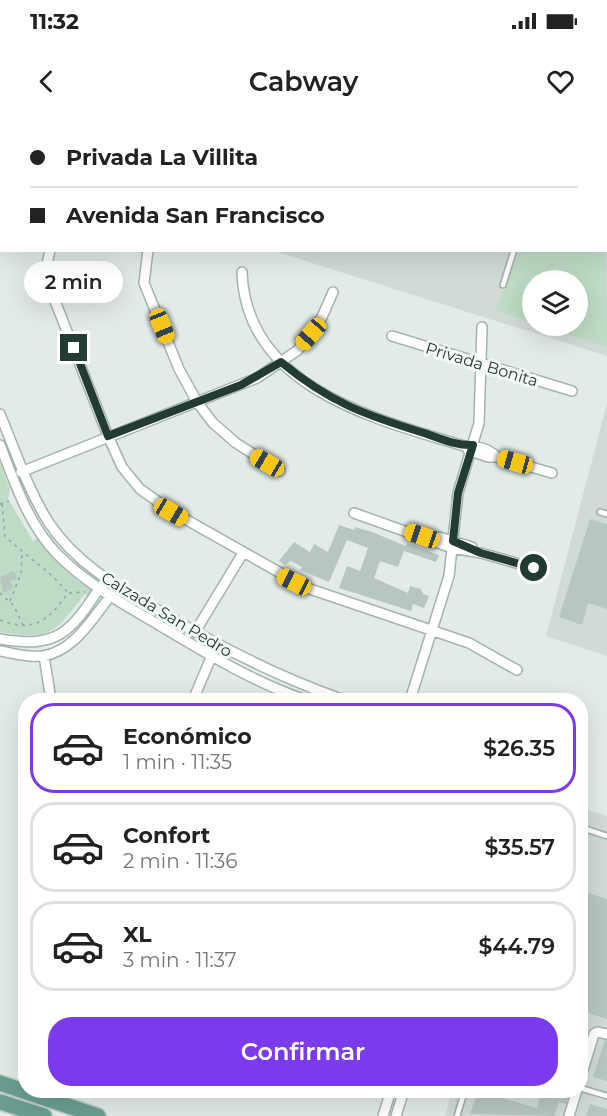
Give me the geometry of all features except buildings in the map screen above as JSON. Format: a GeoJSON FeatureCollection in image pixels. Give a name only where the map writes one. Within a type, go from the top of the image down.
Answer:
{"type":"FeatureCollection","features":[{"type":"Feature","properties":{"kind":"main road"},"geometry":{"type":"LineString","coordinates":[[0,1083],[18,1089]]}},
{"type":"Feature","properties":{"kind":"main road"},"geometry":{"type":"LineString","coordinates":[[0,1092],[18,1097]]}},
{"type":"Feature","properties":{"kind":"main road"},"geometry":{"type":"LineString","coordinates":[[22,1098],[46,1098],[98,1116]]}},
{"type":"Feature","properties":{"kind":"main road"},"geometry":{"type":"LineString","coordinates":[[0,1102],[44,1116]]}},
{"type":"Feature","properties":{"kind":"street"},"geometry":{"type":"LineString","coordinates":[[50,252],[46,269],[48,282],[108,436],[122,467],[140,489],[171,512],[282,576],[326,596],[469,643],[517,670]]}},
{"type":"Feature","properties":{"kind":"street"},"geometry":{"type":"LineString","coordinates":[[148,252],[144,283],[178,369],[197,402],[213,423],[236,443],[280,471]]}},
{"type":"Feature","properties":{"kind":"street"},"geometry":{"type":"LineString","coordinates":[[242,272],[245,295],[258,331],[281,362],[312,387],[351,409],[469,448],[492,452],[497,457],[552,473]]}},
{"type":"Feature","properties":{"kind":"street"},"geometry":{"type":"LineString","coordinates":[[12,475],[257,378],[298,350],[311,334],[333,292]]}},
{"type":"Feature","properties":{"kind":"street"},"geometry":{"type":"LineString","coordinates":[[412,693],[449,576],[458,493],[481,408],[482,327]]}},
{"type":"Feature","properties":{"kind":"street","name":"Privada Bonita"},"geometry":{"type":"LineString","coordinates":[[392,336],[572,391]]}},
{"type":"Feature","properties":{"kind":"street","name":"Calzada San Pedro"},"geometry":{"type":"LineString","coordinates":[[0,414],[49,522],[69,548],[105,579],[216,645],[278,676],[325,693]]}},
{"type":"Feature","properties":{"kind":"street","name":"Calzada San Pedro"},"geometry":{"type":"LineString","coordinates":[[0,445],[22,501],[38,529],[57,553],[110,596],[247,676],[289,693]]}},
{"type":"Feature","properties":{"kind":"street"},"geometry":{"type":"LineString","coordinates":[[354,513],[422,536],[432,535],[453,545],[534,568]]}},
{"type":"Feature","properties":{"kind":"street"},"geometry":{"type":"LineString","coordinates":[[195,632],[243,553]]}},
{"type":"Feature","properties":{"kind":"street"},"geometry":{"type":"LineString","coordinates":[[0,639],[39,643],[59,636],[73,624],[105,579]]}},
{"type":"Feature","properties":{"kind":"street"},"geometry":{"type":"LineString","coordinates":[[0,651],[44,656],[63,648],[78,637],[118,587]]}},
{"type":"Feature","properties":{"kind":"street"},"geometry":{"type":"LineString","coordinates":[[196,693],[216,645]]}},
{"type":"Feature","properties":{"kind":"street"},"geometry":{"type":"LineString","coordinates":[[44,656],[50,693]]}},
{"type":"Feature","properties":{"kind":"street"},"geometry":{"type":"LineString","coordinates":[[588,1054],[594,1034],[599,1031],[607,1034]]}},
{"type":"Feature","properties":{"kind":"street"},"geometry":{"type":"LineString","coordinates":[[383,1116],[389,1098]]}},
{"type":"Feature","properties":{"kind":"street"},"geometry":{"type":"LineString","coordinates":[[396,1116],[402,1098]]}},
{"type":"Feature","properties":{"kind":"street"},"geometry":{"type":"LineString","coordinates":[[569,1116],[576,1098]]}},
{"type":"Feature","properties":{"kind":"lane"},"geometry":{"type":"LineString","coordinates":[[502,285],[513,252]]}},
{"type":"Feature","properties":{"kind":"lane"},"geometry":{"type":"LineString","coordinates":[[600,512],[607,514]]}},
{"type":"Feature","properties":{"kind":"lane"},"geometry":{"type":"LineString","coordinates":[[588,830],[607,836]]}},
{"type":"Feature","properties":{"kind":"lane"},"geometry":{"type":"LineString","coordinates":[[588,1091],[607,1096]]}},
{"type":"Feature","properties":{"kind":"lane"},"geometry":{"type":"LineString","coordinates":[[457,1116],[463,1098]]}},
{"type":"Feature","properties":{"kind":"path"},"geometry":{"type":"LineString","coordinates":[[9,501],[1,504],[5,536],[37,560],[40,567],[60,583],[68,593]]}},
{"type":"Feature","properties":{"kind":"path"},"geometry":{"type":"LineString","coordinates":[[10,601],[21,574],[21,550]]}},
{"type":"Feature","properties":{"kind":"path"},"geometry":{"type":"LineString","coordinates":[[0,620],[24,626],[37,624],[55,610],[68,593],[88,591]]}},
{"type":"Feature","properties":{"kind":"path"},"geometry":{"type":"LineString","coordinates":[[0,593],[10,601],[24,626]]}},
{"type":"Feature","properties":{"kind":"shaded area"},"geometry":{"type":"Polygon","coordinates":[[[277,252],[607,252],[607,356],[544,336],[588,336],[588,270],[522,270],[522,329],[277,252]]]}},
{"type":"Feature","properties":{"kind":"shaded area"},"geometry":{"type":"Polygon","coordinates":[[[607,403],[607,656],[546,636],[607,403]]]}},
{"type":"Feature","properties":{"kind":"shaded area"},"geometry":{"type":"Polygon","coordinates":[[[588,810],[607,816],[607,1116],[445,1116],[450,1098],[588,1098],[588,810]]]}},
{"type":"Feature","properties":{"kind":"green space"},"geometry":{"type":"Polygon","coordinates":[[[520,252],[606,252],[607,347],[572,336],[588,336],[588,270],[522,270],[522,319],[495,310],[520,252]]]}},
{"type":"Feature","properties":{"kind":"green space"},"geometry":{"type":"Polygon","coordinates":[[[0,463],[10,490],[8,499],[33,541],[39,537],[79,583],[81,582],[93,591],[88,597],[85,594],[58,626],[42,634],[17,635],[0,632],[0,463]]]}},
{"type":"Feature","properties":{"kind":"route"},"geometry":{"type":"LineString","coordinates":[[74,348],[108,436],[241,385],[257,378],[281,362],[330,399],[351,409],[465,446],[473,445],[458,493],[453,541],[474,548],[481,553],[534,568]]}}]}
